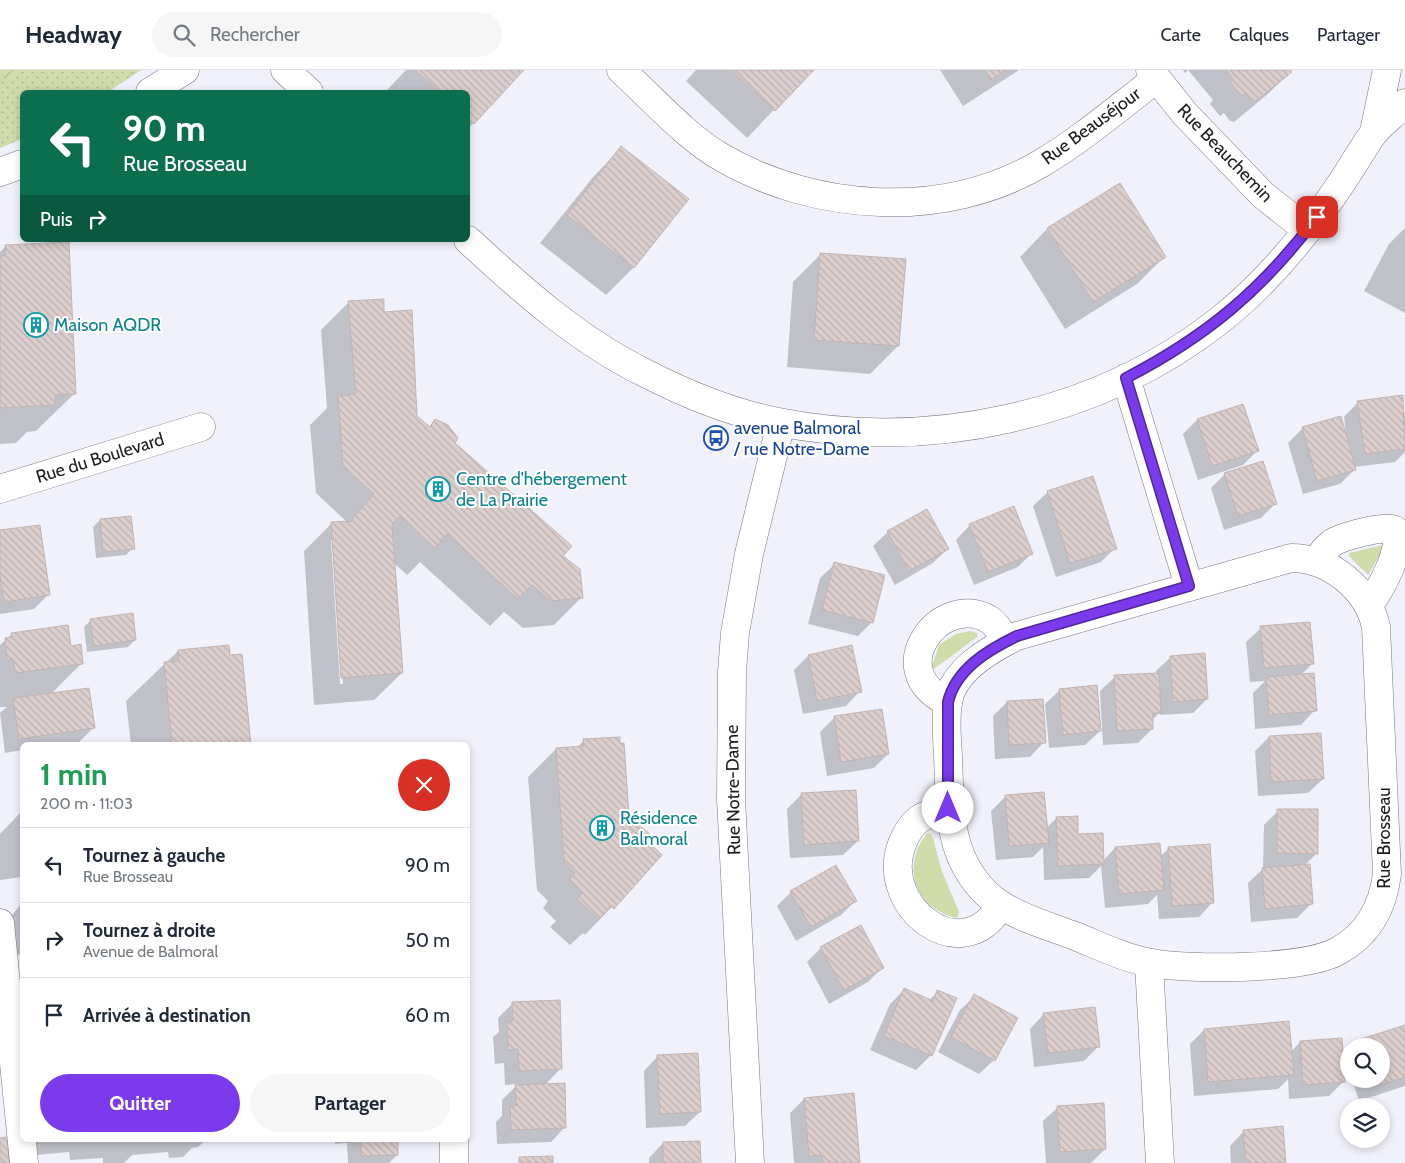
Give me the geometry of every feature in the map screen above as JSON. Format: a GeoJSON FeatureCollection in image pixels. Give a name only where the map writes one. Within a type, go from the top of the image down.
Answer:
{"type":"FeatureCollection","features":[{"type":"Feature","properties":{"kind":"street"},"geometry":{"type":"LineString","coordinates":[[153,90],[185,70]]}},
{"type":"Feature","properties":{"kind":"street"},"geometry":{"type":"LineString","coordinates":[[285,70],[307,90]]}},
{"type":"Feature","properties":{"kind":"street","name":"Rue Beauséjour"},"geometry":{"type":"LineString","coordinates":[[621,70],[698,140],[721,156],[748,170],[780,184],[812,194],[839,199],[909,202],[974,191],[1039,164],[1066,147],[1153,74]]}},
{"type":"Feature","properties":{"kind":"street"},"geometry":{"type":"LineString","coordinates":[[470,242],[537,302],[615,357],[645,374],[696,396],[781,423],[879,432],[946,429],[980,425],[1074,400],[1126,378],[1170,355],[1220,320],[1268,276],[1307,230],[1391,115],[1387,70]]}},
{"type":"Feature","properties":{"kind":"street","name":"Rue Beauchemin"},"geometry":{"type":"LineString","coordinates":[[1153,74],[1186,114],[1263,195],[1307,230]]}},
{"type":"Feature","properties":{"kind":"street"},"geometry":{"type":"LineString","coordinates":[[0,172],[20,165]]}},
{"type":"Feature","properties":{"kind":"street"},"geometry":{"type":"LineString","coordinates":[[1126,378],[1189,586]]}},
{"type":"Feature","properties":{"kind":"street","name":"Rue Notre-Dame"},"geometry":{"type":"LineString","coordinates":[[750,1163],[731,799],[732,672],[735,633],[748,554],[781,423]]}},
{"type":"Feature","properties":{"kind":"street","name":"Rue du Boulevard"},"geometry":{"type":"LineString","coordinates":[[0,489],[201,427]]}},
{"type":"Feature","properties":{"kind":"street"},"geometry":{"type":"LineString","coordinates":[[1317,561],[1325,550],[1342,538],[1381,528],[1390,528],[1396,531],[1400,536],[1400,544],[1395,560],[1381,591],[1368,605]]}},
{"type":"Feature","properties":{"kind":"street","name":"Rue Brosseau"},"geometry":{"type":"LineString","coordinates":[[1291,558],[1317,561],[1344,577],[1368,605],[1374,617],[1378,636],[1388,874],[1383,900],[1378,912],[1360,935],[1337,952],[1310,962],[1196,966],[1149,963],[1025,917],[1001,905],[980,887],[966,867],[956,843],[948,808],[948,702],[951,690],[958,679],[984,655],[1006,641],[1027,632],[1189,586],[1291,558]]}},
{"type":"Feature","properties":{"kind":"street"},"geometry":{"type":"LineString","coordinates":[[948,702],[930,692],[920,676],[918,656],[926,634],[944,620],[967,615],[988,619],[1006,641]]}},
{"type":"Feature","properties":{"kind":"street"},"geometry":{"type":"LineString","coordinates":[[948,808],[920,818],[911,827],[905,838],[897,867],[904,897],[912,908],[930,924],[953,933],[966,933],[985,926],[1001,905]]}},
{"type":"Feature","properties":{"kind":"street"},"geometry":{"type":"LineString","coordinates":[[0,923],[20,1123]]}},
{"type":"Feature","properties":{"kind":"street"},"geometry":{"type":"LineString","coordinates":[[1149,963],[1160,1163]]}},
{"type":"Feature","properties":{"kind":"street"},"geometry":{"type":"LineString","coordinates":[[22,1142],[24,1163]]}},
{"type":"Feature","properties":{"kind":"street"},"geometry":{"type":"LineString","coordinates":[[454,1142],[454,1163]]}},
{"type":"Feature","properties":{"kind":"green space"},"geometry":{"type":"Polygon","coordinates":[[[0,70],[141,70],[111,90],[20,90],[20,140],[0,148],[0,70]]]}},
{"type":"Feature","properties":{"kind":"green space"},"geometry":{"type":"Polygon","coordinates":[[[0,70],[20,70],[9,83],[0,75],[0,70]]]}},
{"type":"Feature","properties":{"kind":"green space"},"geometry":{"type":"Polygon","coordinates":[[[1385,546],[1368,575],[1349,556],[1349,553],[1385,546]]]}},
{"type":"Feature","properties":{"kind":"green space"},"geometry":{"type":"Polygon","coordinates":[[[970,631],[977,633],[977,637],[934,669],[932,666],[939,645],[956,634],[970,631]]]}},
{"type":"Feature","properties":{"kind":"green space"},"geometry":{"type":"Polygon","coordinates":[[[927,833],[931,834],[933,838],[941,869],[959,912],[957,918],[931,906],[922,896],[916,885],[915,859],[919,846],[927,833]]]}},
{"type":"Feature","properties":{"kind":"building"},"geometry":{"type":"Polygon","coordinates":[[[415,70],[524,70],[474,124],[470,120],[470,90],[438,90],[415,70]]]}},
{"type":"Feature","properties":{"kind":"building"},"geometry":{"type":"Polygon","coordinates":[[[731,70],[814,70],[775,111],[731,70]]]}},
{"type":"Feature","properties":{"kind":"building"},"geometry":{"type":"Polygon","coordinates":[[[985,70],[1006,70],[991,80],[985,70]]]}},
{"type":"Feature","properties":{"kind":"building"},"geometry":{"type":"Polygon","coordinates":[[[1226,70],[1290,70],[1292,72],[1256,101],[1251,100],[1245,93],[1242,96],[1230,82],[1233,79],[1226,70]]]}},
{"type":"Feature","properties":{"kind":"building"},"geometry":{"type":"Polygon","coordinates":[[[621,146],[689,199],[634,268],[567,215],[621,146]]]}},
{"type":"Feature","properties":{"kind":"building"},"geometry":{"type":"Polygon","coordinates":[[[1120,183],[1166,257],[1093,302],[1047,228],[1120,183]]]}},
{"type":"Feature","properties":{"kind":"building","name":"Maison AQDR"},"geometry":{"type":"Polygon","coordinates":[[[69,242],[76,394],[55,395],[55,405],[0,408],[0,256],[6,256],[5,245],[69,242]]]}},
{"type":"Feature","properties":{"kind":"building"},"geometry":{"type":"Polygon","coordinates":[[[820,253],[906,259],[899,346],[814,340],[820,253]]]}},
{"type":"Feature","properties":{"kind":"building","name":"Centre d'hébergement de La Prairie"},"geometry":{"type":"Polygon","coordinates":[[[384,299],[384,312],[412,310],[417,416],[430,427],[435,419],[448,425],[458,438],[455,443],[572,546],[563,556],[580,569],[583,598],[551,601],[532,585],[518,599],[447,534],[435,548],[400,516],[392,524],[403,673],[341,678],[331,522],[353,521],[353,518],[374,494],[343,466],[338,396],[356,394],[348,301],[384,299]]]}},
{"type":"Feature","properties":{"kind":"building"},"geometry":{"type":"Polygon","coordinates":[[[1403,395],[1405,449],[1365,454],[1357,401],[1403,395]]]}},
{"type":"Feature","properties":{"kind":"building"},"geometry":{"type":"Polygon","coordinates":[[[1243,404],[1259,451],[1212,466],[1197,419],[1243,404]]]}},
{"type":"Feature","properties":{"kind":"building"},"geometry":{"type":"Polygon","coordinates":[[[1341,416],[1356,470],[1317,481],[1302,427],[1341,416]]]}},
{"type":"Feature","properties":{"kind":"building"},"geometry":{"type":"Polygon","coordinates":[[[1263,461],[1277,504],[1238,516],[1224,473],[1263,461]]]}},
{"type":"Feature","properties":{"kind":"building"},"geometry":{"type":"Polygon","coordinates":[[[1093,476],[1117,549],[1070,563],[1047,491],[1093,476]]]}},
{"type":"Feature","properties":{"kind":"building"},"geometry":{"type":"Polygon","coordinates":[[[1014,506],[1033,554],[988,572],[969,524],[1014,506]]]}},
{"type":"Feature","properties":{"kind":"building"},"geometry":{"type":"Polygon","coordinates":[[[927,509],[949,549],[909,571],[887,531],[927,509]]]}},
{"type":"Feature","properties":{"kind":"building"},"geometry":{"type":"Polygon","coordinates":[[[131,516],[135,549],[103,552],[100,519],[131,516]]]}},
{"type":"Feature","properties":{"kind":"building"},"geometry":{"type":"Polygon","coordinates":[[[40,525],[50,595],[4,602],[0,575],[0,530],[40,525]]]}},
{"type":"Feature","properties":{"kind":"building"},"geometry":{"type":"Polygon","coordinates":[[[834,562],[885,575],[873,623],[822,610],[834,562]]]}},
{"type":"Feature","properties":{"kind":"building"},"geometry":{"type":"Polygon","coordinates":[[[133,613],[136,640],[94,646],[90,619],[133,613]]]}},
{"type":"Feature","properties":{"kind":"building"},"geometry":{"type":"Polygon","coordinates":[[[1310,622],[1314,664],[1264,668],[1260,626],[1310,622]]]}},
{"type":"Feature","properties":{"kind":"building"},"geometry":{"type":"Polygon","coordinates":[[[68,625],[71,646],[81,644],[83,664],[15,673],[13,659],[7,660],[5,638],[12,637],[11,633],[68,625]]]}},
{"type":"Feature","properties":{"kind":"building"},"geometry":{"type":"Polygon","coordinates":[[[229,645],[230,655],[242,654],[251,742],[172,742],[164,662],[179,661],[178,650],[229,645]]]}},
{"type":"Feature","properties":{"kind":"building"},"geometry":{"type":"Polygon","coordinates":[[[852,645],[862,692],[817,701],[808,655],[852,645]]]}},
{"type":"Feature","properties":{"kind":"building"},"geometry":{"type":"Polygon","coordinates":[[[1205,653],[1208,699],[1173,702],[1170,656],[1205,653]]]}},
{"type":"Feature","properties":{"kind":"building"},"geometry":{"type":"Polygon","coordinates":[[[1159,673],[1161,713],[1153,713],[1153,729],[1117,731],[1114,675],[1159,673]]]}},
{"type":"Feature","properties":{"kind":"building"},"geometry":{"type":"Polygon","coordinates":[[[1314,673],[1317,711],[1269,715],[1266,677],[1314,673]]]}},
{"type":"Feature","properties":{"kind":"building"},"geometry":{"type":"Polygon","coordinates":[[[1097,685],[1101,731],[1063,735],[1059,689],[1097,685]]]}},
{"type":"Feature","properties":{"kind":"building"},"geometry":{"type":"Polygon","coordinates":[[[89,688],[95,728],[19,739],[13,698],[89,688]]]}},
{"type":"Feature","properties":{"kind":"building"},"geometry":{"type":"Polygon","coordinates":[[[1043,699],[1046,743],[1009,745],[1007,701],[1043,699]]]}},
{"type":"Feature","properties":{"kind":"building"},"geometry":{"type":"Polygon","coordinates":[[[882,709],[889,754],[841,762],[834,716],[882,709]]]}},
{"type":"Feature","properties":{"kind":"building"},"geometry":{"type":"Polygon","coordinates":[[[1321,733],[1324,779],[1271,782],[1269,736],[1321,733]]]}},
{"type":"Feature","properties":{"kind":"building","name":"Résidence Balmoral"},"geometry":{"type":"Polygon","coordinates":[[[620,737],[620,743],[624,743],[629,816],[653,837],[649,842],[662,855],[614,909],[611,906],[599,919],[577,899],[583,892],[569,880],[575,873],[564,862],[556,748],[584,746],[583,739],[620,737]]]}},
{"type":"Feature","properties":{"kind":"building"},"geometry":{"type":"Polygon","coordinates":[[[856,790],[859,841],[804,845],[801,793],[856,790]]]}},
{"type":"Feature","properties":{"kind":"building"},"geometry":{"type":"Polygon","coordinates":[[[1044,792],[1049,843],[1009,846],[1005,795],[1044,792]]]}},
{"type":"Feature","properties":{"kind":"building"},"geometry":{"type":"Polygon","coordinates":[[[1277,809],[1318,809],[1318,854],[1277,853],[1277,809]]]}},
{"type":"Feature","properties":{"kind":"building"},"geometry":{"type":"Polygon","coordinates":[[[1078,816],[1078,834],[1103,833],[1104,864],[1058,866],[1056,817],[1078,816]]]}},
{"type":"Feature","properties":{"kind":"building"},"geometry":{"type":"Polygon","coordinates":[[[1160,843],[1164,890],[1119,894],[1115,847],[1160,843]]]}},
{"type":"Feature","properties":{"kind":"building"},"geometry":{"type":"Polygon","coordinates":[[[1210,844],[1214,903],[1172,906],[1168,847],[1210,844]]]}},
{"type":"Feature","properties":{"kind":"building"},"geometry":{"type":"Polygon","coordinates":[[[1310,864],[1313,904],[1265,909],[1262,868],[1310,864]]]}},
{"type":"Feature","properties":{"kind":"building"},"geometry":{"type":"Polygon","coordinates":[[[836,865],[857,901],[811,927],[790,891],[836,865]]]}},
{"type":"Feature","properties":{"kind":"building"},"geometry":{"type":"Polygon","coordinates":[[[861,925],[884,968],[844,990],[820,947],[861,925]]]}},
{"type":"Feature","properties":{"kind":"building"},"geometry":{"type":"Polygon","coordinates":[[[904,988],[933,1001],[937,990],[957,998],[932,1056],[884,1036],[904,988]]]}},
{"type":"Feature","properties":{"kind":"building"},"geometry":{"type":"Polygon","coordinates":[[[974,994],[1018,1018],[995,1061],[951,1037],[974,994]]]}},
{"type":"Feature","properties":{"kind":"building"},"geometry":{"type":"Polygon","coordinates":[[[560,1000],[562,1069],[519,1071],[518,1049],[508,1050],[507,1022],[513,1021],[512,1002],[560,1000]]]}},
{"type":"Feature","properties":{"kind":"building"},"geometry":{"type":"Polygon","coordinates":[[[1095,1007],[1100,1047],[1048,1053],[1043,1013],[1095,1007]]]}},
{"type":"Feature","properties":{"kind":"building"},"geometry":{"type":"Polygon","coordinates":[[[1289,1021],[1294,1075],[1208,1082],[1204,1029],[1289,1021]]]}},
{"type":"Feature","properties":{"kind":"building"},"geometry":{"type":"Polygon","coordinates":[[[1405,1025],[1405,1077],[1390,1082],[1390,1038],[1364,1038],[1405,1025]]]}},
{"type":"Feature","properties":{"kind":"building"},"geometry":{"type":"Polygon","coordinates":[[[1340,1038],[1340,1082],[1303,1085],[1300,1041],[1340,1038]]]}},
{"type":"Feature","properties":{"kind":"building"},"geometry":{"type":"Polygon","coordinates":[[[698,1053],[701,1112],[660,1114],[657,1055],[698,1053]]]}},
{"type":"Feature","properties":{"kind":"building"},"geometry":{"type":"Polygon","coordinates":[[[565,1083],[566,1128],[511,1130],[510,1106],[516,1106],[515,1085],[565,1083]]]}},
{"type":"Feature","properties":{"kind":"building"},"geometry":{"type":"Polygon","coordinates":[[[854,1093],[860,1163],[823,1163],[822,1155],[809,1156],[804,1098],[854,1093]]]}},
{"type":"Feature","properties":{"kind":"building"},"geometry":{"type":"Polygon","coordinates":[[[1104,1103],[1106,1149],[1060,1152],[1057,1106],[1104,1103]]]}},
{"type":"Feature","properties":{"kind":"building"},"geometry":{"type":"Polygon","coordinates":[[[1283,1126],[1286,1163],[1246,1163],[1243,1130],[1283,1126]]]}},
{"type":"Feature","properties":{"kind":"building"},"geometry":{"type":"Polygon","coordinates":[[[7,1137],[9,1163],[0,1163],[0,1138],[7,1137]]]}},
{"type":"Feature","properties":{"kind":"building"},"geometry":{"type":"Polygon","coordinates":[[[700,1141],[701,1163],[663,1163],[663,1142],[700,1141]]]}},
{"type":"Feature","properties":{"kind":"building"},"geometry":{"type":"Polygon","coordinates":[[[361,1142],[398,1142],[398,1155],[361,1156],[361,1142]]]}},
{"type":"Feature","properties":{"kind":"building"},"geometry":{"type":"Polygon","coordinates":[[[553,1156],[553,1163],[519,1163],[519,1157],[553,1156]]]}},
{"type":"Feature","properties":{"kind":"place","name":"Maison AQDR"},"geometry":{"type":"Point","coordinates":[36,325]}},
{"type":"Feature","properties":{"kind":"place","name":"avenue Balmoral / rue Notre-Dame"},"geometry":{"type":"Point","coordinates":[716,438]}},
{"type":"Feature","properties":{"kind":"place","name":"Centre d'hébergement de La Prairie"},"geometry":{"type":"Point","coordinates":[438,489]}},
{"type":"Feature","properties":{"kind":"place","name":"Résidence Balmoral"},"geometry":{"type":"Point","coordinates":[602,828]}},
{"type":"Feature","properties":{"kind":"route"},"geometry":{"type":"LineString","coordinates":[[948,808],[948,702],[951,690],[968,668],[997,646],[1027,632],[1189,586],[1141,421],[1126,378],[1170,355],[1195,339],[1245,299],[1288,254],[1317,217]]}}]}
